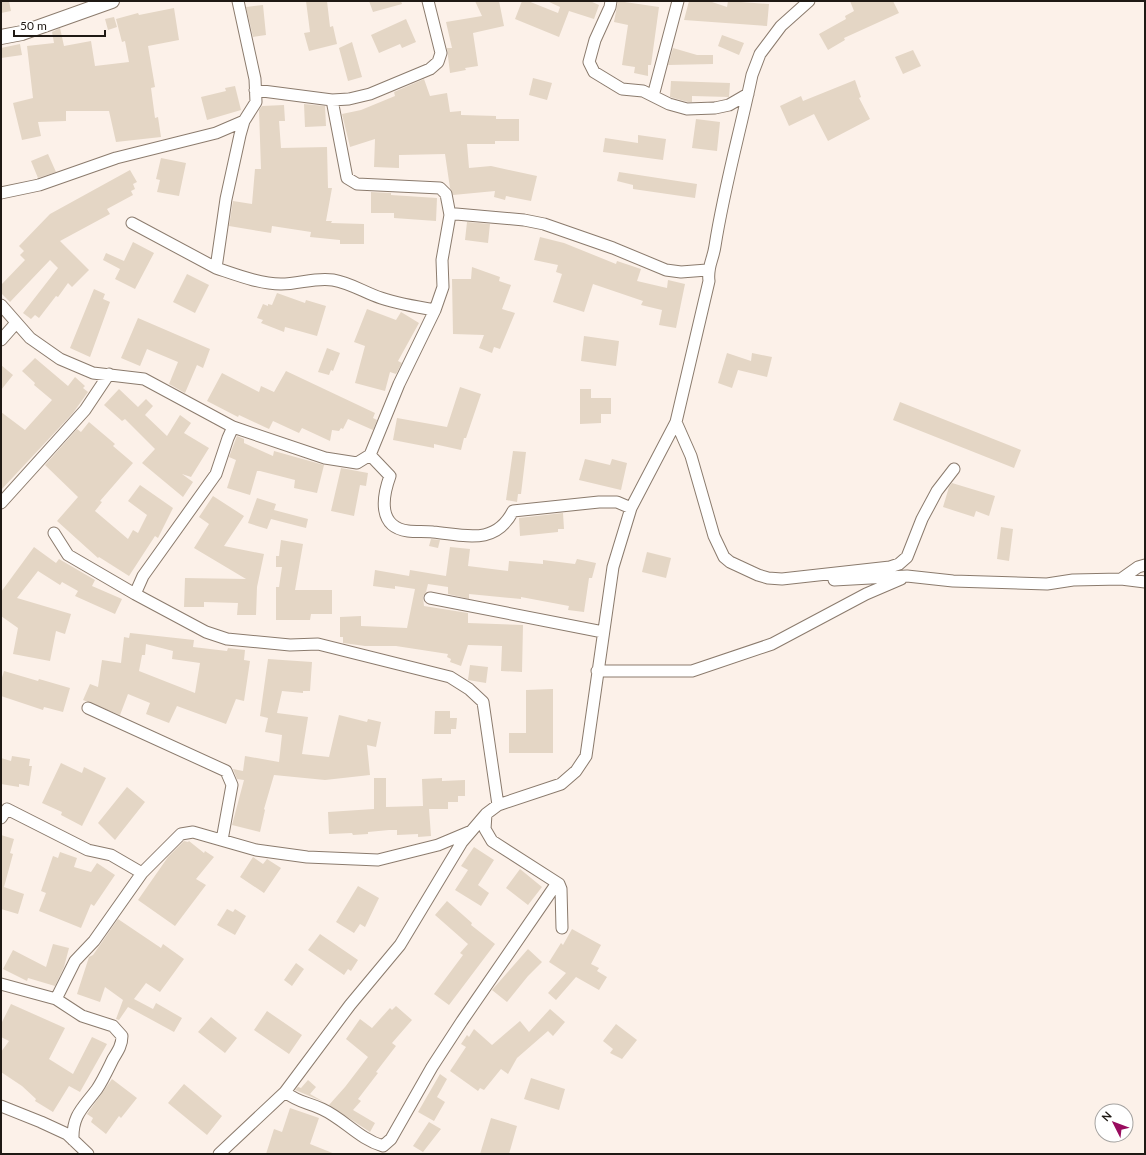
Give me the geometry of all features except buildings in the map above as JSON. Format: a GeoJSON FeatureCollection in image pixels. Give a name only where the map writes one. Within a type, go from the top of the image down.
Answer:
{"type":"FeatureCollection","features":[{"type":"Feature","properties":{"kind":"street"},"geometry":{"type":"LineString","coordinates":[[1,37],[22,34],[112,1]]}},
{"type":"Feature","properties":{"kind":"street"},"geometry":{"type":"LineString","coordinates":[[216,268],[226,199],[244,121],[255,105],[255,79],[238,1]]}},
{"type":"Feature","properties":{"kind":"street"},"geometry":{"type":"LineString","coordinates":[[255,90],[332,100],[370,94],[436,64],[440,52],[428,1]]}},
{"type":"Feature","properties":{"kind":"street"},"geometry":{"type":"LineString","coordinates":[[610,1],[610,7],[595,40],[589,62],[594,72],[622,89],[643,91],[669,104],[687,109],[715,108],[729,105],[748,94]]}},
{"type":"Feature","properties":{"kind":"street"},"geometry":{"type":"LineString","coordinates":[[653,96],[678,1]]}},
{"type":"Feature","properties":{"kind":"street"},"geometry":{"type":"LineString","coordinates":[[219,1154],[285,1092],[350,1005],[400,945],[462,842],[486,814],[498,805],[561,784],[576,771],[586,756],[613,567],[631,508],[676,422],[709,281],[707,270],[712,260],[721,206],[752,74],[760,54],[782,26],[809,1]]}},
{"type":"Feature","properties":{"kind":"street"},"geometry":{"type":"LineString","coordinates":[[1,305],[30,338],[60,359],[93,372],[144,379],[233,427],[325,458],[357,463],[370,456],[398,384],[435,310],[443,287],[442,260],[450,215],[446,194],[440,188],[357,184],[347,178],[332,100]]}},
{"type":"Feature","properties":{"kind":"street"},"geometry":{"type":"LineString","coordinates":[[1,193],[39,185],[116,158],[216,133],[244,121]]}},
{"type":"Feature","properties":{"kind":"street"},"geometry":{"type":"LineString","coordinates":[[450,215],[456,214],[501,218],[544,224],[613,248],[666,270],[681,272],[707,270]]}},
{"type":"Feature","properties":{"kind":"street"},"geometry":{"type":"LineString","coordinates":[[132,223],[216,268],[271,283],[293,283],[320,279],[334,280],[355,286],[369,294],[393,302],[435,310]]}},
{"type":"Feature","properties":{"kind":"street"},"geometry":{"type":"LineString","coordinates":[[1,340],[16,323]]}},
{"type":"Feature","properties":{"kind":"street"},"geometry":{"type":"LineString","coordinates":[[1,503],[86,410],[109,374]]}},
{"type":"Feature","properties":{"kind":"street"},"geometry":{"type":"LineString","coordinates":[[676,422],[690,456],[714,536],[724,557],[730,562],[768,578],[799,577],[890,567],[904,561],[936,491],[954,469]]}},
{"type":"Feature","properties":{"kind":"street"},"geometry":{"type":"LineString","coordinates":[[135,594],[142,576],[216,474],[233,427]]}},
{"type":"Feature","properties":{"kind":"street"},"geometry":{"type":"LineString","coordinates":[[370,456],[390,476],[386,487],[384,502],[386,516],[393,527],[408,531],[478,537],[493,533],[508,522],[514,511],[598,502],[617,502],[631,508]]}},
{"type":"Feature","properties":{"kind":"street"},"geometry":{"type":"LineString","coordinates":[[54,534],[68,555],[135,594],[206,632],[226,639],[290,645],[318,644],[450,677],[469,689],[483,702],[498,805]]}},
{"type":"Feature","properties":{"kind":"street"},"geometry":{"type":"LineString","coordinates":[[1121,579],[1145,564]]}},
{"type":"Feature","properties":{"kind":"street"},"geometry":{"type":"LineString","coordinates":[[799,577],[830,581],[907,576],[953,581],[1047,584],[1073,580],[1121,579],[1145,582]]}},
{"type":"Feature","properties":{"kind":"street"},"geometry":{"type":"LineString","coordinates":[[597,671],[692,671],[772,644],[866,594],[907,576]]}},
{"type":"Feature","properties":{"kind":"street"},"geometry":{"type":"LineString","coordinates":[[430,598],[603,632]]}},
{"type":"Feature","properties":{"kind":"street"},"geometry":{"type":"LineString","coordinates":[[88,708],[226,771],[232,785],[222,840]]}},
{"type":"Feature","properties":{"kind":"street"},"geometry":{"type":"LineString","coordinates":[[1,818],[7,810],[88,850],[111,855],[142,873]]}},
{"type":"Feature","properties":{"kind":"street"},"geometry":{"type":"LineString","coordinates":[[486,814],[485,829],[492,840],[557,883],[561,889],[562,928]]}},
{"type":"Feature","properties":{"kind":"street"},"geometry":{"type":"LineString","coordinates":[[56,1000],[75,961],[94,941],[142,873],[181,834],[193,832],[256,850],[307,857],[378,860],[438,845],[472,831]]}},
{"type":"Feature","properties":{"kind":"street"},"geometry":{"type":"LineString","coordinates":[[285,1092],[296,1101],[321,1109],[337,1118],[369,1142],[383,1146],[391,1139],[432,1068],[462,1021],[557,883]]}},
{"type":"Feature","properties":{"kind":"street"},"geometry":{"type":"LineString","coordinates":[[1,984],[56,1000],[82,1016],[113,1026],[122,1036],[122,1043],[97,1088],[76,1117],[72,1127],[73,1140]]}},
{"type":"Feature","properties":{"kind":"street"},"geometry":{"type":"LineString","coordinates":[[1,1106],[66,1134],[88,1154]]}}]}
